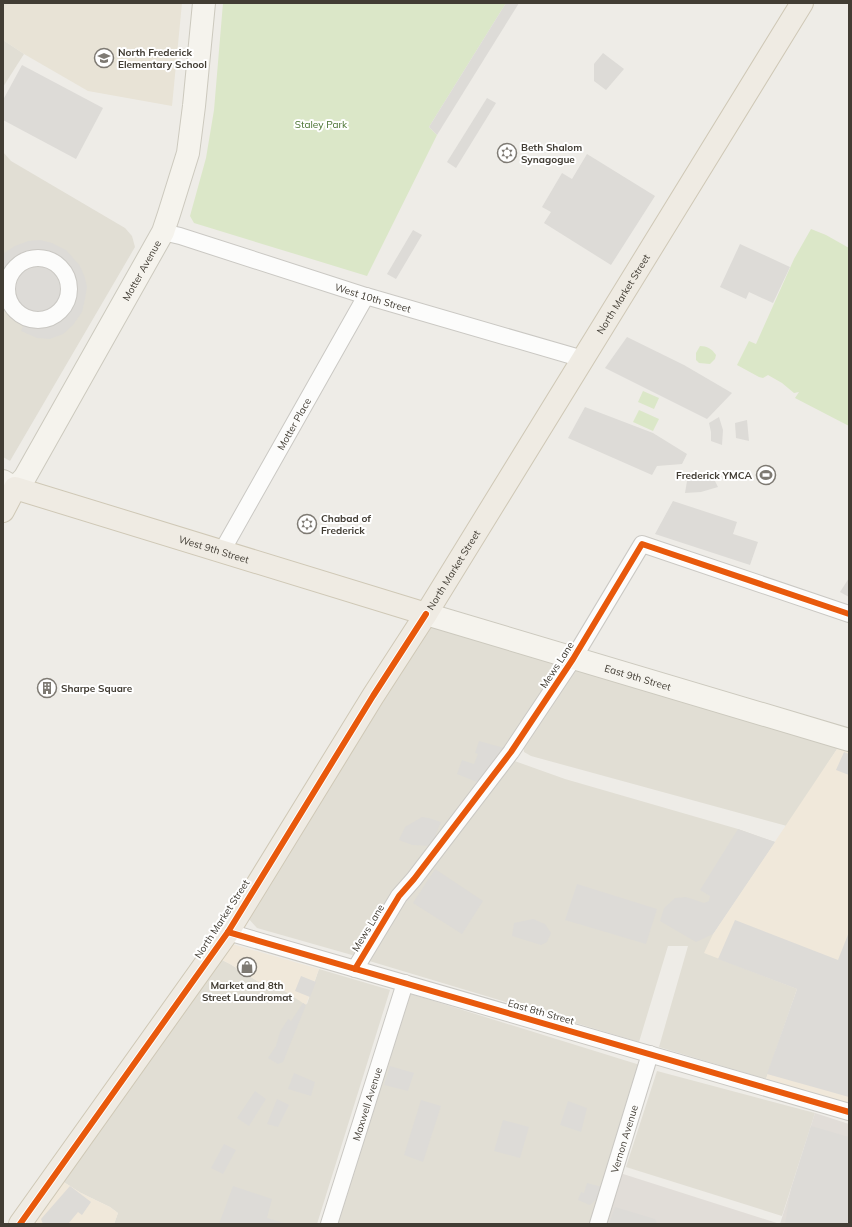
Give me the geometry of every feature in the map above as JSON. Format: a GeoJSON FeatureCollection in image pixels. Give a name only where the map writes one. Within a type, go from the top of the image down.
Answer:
{"type":"FeatureCollection","features":[{"type":"Feature","properties":{"kind":"main road","name":"Motter Avenue"},"geometry":{"type":"LineString","coordinates":[[3,511],[9,484],[24,477],[163,232],[170,214],[188,153],[204,3]]}},
{"type":"Feature","properties":{"kind":"main road","name":"North Market Street"},"geometry":{"type":"LineString","coordinates":[[20,1224],[228,932],[373,696],[426,614],[802,3]]}},
{"type":"Feature","properties":{"kind":"main road","name":"West 9th Street"},"geometry":{"type":"LineString","coordinates":[[9,484],[426,614]]}},
{"type":"Feature","properties":{"kind":"main road","name":"East 9th Street"},"geometry":{"type":"LineString","coordinates":[[426,614],[849,740]]}},
{"type":"Feature","properties":{"kind":"street","name":"West 10th Street"},"geometry":{"type":"LineString","coordinates":[[163,232],[180,236],[366,296],[583,359]]}},
{"type":"Feature","properties":{"kind":"street","name":"Motter Place"},"geometry":{"type":"LineString","coordinates":[[222,551],[366,296]]}},
{"type":"Feature","properties":{"kind":"street","name":"Mews Lane"},"geometry":{"type":"LineString","coordinates":[[355,969],[399,896],[418,874],[511,752],[573,659],[642,544],[849,614]]}},
{"type":"Feature","properties":{"kind":"street","name":"East 8th Street"},"geometry":{"type":"LineString","coordinates":[[228,932],[849,1112]]}},
{"type":"Feature","properties":{"kind":"street","name":"Maxwell Avenue"},"geometry":{"type":"LineString","coordinates":[[329,1224],[405,983]]}},
{"type":"Feature","properties":{"kind":"street","name":"Vernon Avenue"},"geometry":{"type":"LineString","coordinates":[[598,1224],[650,1054]]}},
{"type":"Feature","properties":{"kind":"shaded area","name":"North Frederick Elementary School"},"geometry":{"type":"Polygon","coordinates":[[[3,3],[182,3],[172,106],[88,91],[24,54],[3,40],[3,3]]]}},
{"type":"Feature","properties":{"kind":"shaded area"},"geometry":{"type":"Polygon","coordinates":[[[506,3],[519,3],[437,135],[429,127],[506,3]]]}},
{"type":"Feature","properties":{"kind":"shaded area"},"geometry":{"type":"Polygon","coordinates":[[[3,40],[24,54],[3,87],[3,40]]]}},
{"type":"Feature","properties":{"kind":"shaded area"},"geometry":{"type":"Polygon","coordinates":[[[603,53],[624,69],[606,90],[594,81],[594,64],[603,53]]]}},
{"type":"Feature","properties":{"kind":"shaded area"},"geometry":{"type":"Polygon","coordinates":[[[22,65],[103,108],[76,159],[3,120],[3,100],[22,65]]]}},
{"type":"Feature","properties":{"kind":"shaded area"},"geometry":{"type":"Polygon","coordinates":[[[487,98],[496,103],[456,168],[447,162],[487,98]]]}},
{"type":"Feature","properties":{"kind":"shaded area"},"geometry":{"type":"Polygon","coordinates":[[[3,152],[11,161],[125,228],[132,236],[135,247],[10,461],[3,457],[3,152]]]}},
{"type":"Feature","properties":{"kind":"shaded area"},"geometry":{"type":"Polygon","coordinates":[[[587,154],[655,196],[611,265],[544,223],[551,212],[542,207],[562,173],[572,179],[587,154]]]}},
{"type":"Feature","properties":{"kind":"shaded area"},"geometry":{"type":"Polygon","coordinates":[[[413,230],[422,235],[396,279],[387,274],[413,230]]]}},
{"type":"Feature","properties":{"kind":"shaded area"},"geometry":{"type":"Polygon","coordinates":[[[40,240],[52,243],[66,250],[80,266],[87,287],[82,312],[73,325],[63,334],[50,339],[37,338],[21,331],[26,320],[9,310],[3,312],[3,254],[15,246],[28,241],[40,240]]]}},
{"type":"Feature","properties":{"kind":"shaded area"},"geometry":{"type":"Polygon","coordinates":[[[740,244],[790,267],[773,303],[749,292],[746,299],[720,287],[740,244]]]}},
{"type":"Feature","properties":{"kind":"shaded area"},"geometry":{"type":"Polygon","coordinates":[[[627,337],[684,365],[732,393],[707,419],[605,368],[627,337]]]}},
{"type":"Feature","properties":{"kind":"shaded area"},"geometry":{"type":"Polygon","coordinates":[[[585,407],[653,433],[687,454],[682,464],[657,466],[652,475],[568,438],[585,407]]]}},
{"type":"Feature","properties":{"kind":"shaded area"},"geometry":{"type":"Polygon","coordinates":[[[719,417],[723,430],[722,445],[711,441],[709,423],[719,417]]]}},
{"type":"Feature","properties":{"kind":"shaded area"},"geometry":{"type":"Polygon","coordinates":[[[747,420],[749,441],[736,438],[735,423],[747,420]]]}},
{"type":"Feature","properties":{"kind":"shaded area"},"geometry":{"type":"Polygon","coordinates":[[[712,475],[718,487],[701,492],[685,493],[687,481],[712,475]]]}},
{"type":"Feature","properties":{"kind":"shaded area"},"geometry":{"type":"Polygon","coordinates":[[[673,501],[737,522],[733,534],[758,542],[750,565],[655,534],[673,501]]]}},
{"type":"Feature","properties":{"kind":"shaded area"},"geometry":{"type":"Polygon","coordinates":[[[849,578],[849,597],[840,592],[849,578]]]}},
{"type":"Feature","properties":{"kind":"shaded area"},"geometry":{"type":"Polygon","coordinates":[[[431,625],[558,662],[557,668],[510,743],[476,783],[450,825],[359,957],[257,928],[248,918],[431,625]]]}},
{"type":"Feature","properties":{"kind":"shaded area"},"geometry":{"type":"Polygon","coordinates":[[[571,665],[841,743],[787,826],[531,756],[524,752],[523,743],[571,665]]]}},
{"type":"Feature","properties":{"kind":"shaded area"},"geometry":{"type":"Polygon","coordinates":[[[479,741],[504,748],[477,782],[457,774],[462,760],[474,764],[478,754],[475,753],[479,741]]]}},
{"type":"Feature","properties":{"kind":"shaded area"},"geometry":{"type":"Polygon","coordinates":[[[841,743],[849,746],[849,1104],[766,1079],[797,989],[704,953],[713,934],[841,743]]]}},
{"type":"Feature","properties":{"kind":"shaded area"},"geometry":{"type":"Polygon","coordinates":[[[844,752],[849,754],[849,775],[836,770],[844,752]]]}},
{"type":"Feature","properties":{"kind":"shaded area"},"geometry":{"type":"Polygon","coordinates":[[[509,759],[565,779],[738,829],[775,842],[713,934],[797,989],[766,1079],[659,1047],[688,946],[668,946],[639,1042],[366,960],[398,902],[509,759]]]}},
{"type":"Feature","properties":{"kind":"shaded area"},"geometry":{"type":"Polygon","coordinates":[[[422,817],[441,822],[431,846],[412,845],[399,840],[405,827],[422,817]]]}},
{"type":"Feature","properties":{"kind":"shaded area"},"geometry":{"type":"Polygon","coordinates":[[[738,829],[775,842],[713,934],[696,942],[660,921],[664,908],[675,898],[686,897],[704,903],[709,901],[710,896],[700,890],[738,829]]]}},
{"type":"Feature","properties":{"kind":"shaded area"},"geometry":{"type":"Polygon","coordinates":[[[435,869],[483,901],[462,934],[413,903],[435,869]]]}},
{"type":"Feature","properties":{"kind":"shaded area"},"geometry":{"type":"Polygon","coordinates":[[[577,884],[657,909],[646,944],[565,920],[577,884]]]}},
{"type":"Feature","properties":{"kind":"shaded area"},"geometry":{"type":"Polygon","coordinates":[[[533,919],[545,924],[551,933],[547,942],[541,945],[512,936],[514,923],[533,919]]]}},
{"type":"Feature","properties":{"kind":"shaded area"},"geometry":{"type":"Polygon","coordinates":[[[735,920],[838,960],[849,932],[849,1097],[767,1074],[797,989],[718,959],[735,920]]]}},
{"type":"Feature","properties":{"kind":"shaded area"},"geometry":{"type":"Polygon","coordinates":[[[232,944],[319,969],[306,1005],[269,981],[265,986],[220,959],[232,944]]]}},
{"type":"Feature","properties":{"kind":"shaded area"},"geometry":{"type":"Polygon","coordinates":[[[220,959],[265,986],[268,981],[307,1004],[319,969],[390,990],[317,1224],[114,1224],[118,1213],[110,1207],[81,1193],[59,1179],[220,959]]]}},
{"type":"Feature","properties":{"kind":"shaded area"},"geometry":{"type":"Polygon","coordinates":[[[301,976],[316,982],[310,997],[295,991],[301,976]]]}},
{"type":"Feature","properties":{"kind":"shaded area"},"geometry":{"type":"Polygon","coordinates":[[[408,993],[640,1065],[591,1224],[336,1224],[408,993]]]}},
{"type":"Feature","properties":{"kind":"shaded area"},"geometry":{"type":"Polygon","coordinates":[[[303,1003],[306,1005],[283,1062],[278,1064],[268,1058],[276,1046],[280,1032],[288,1019],[291,1021],[303,1003]]]}},
{"type":"Feature","properties":{"kind":"shaded area"},"geometry":{"type":"Polygon","coordinates":[[[390,1066],[414,1073],[408,1091],[384,1085],[390,1066]]]}},
{"type":"Feature","properties":{"kind":"shaded area"},"geometry":{"type":"Polygon","coordinates":[[[657,1071],[815,1113],[782,1216],[626,1167],[657,1071]]]}},
{"type":"Feature","properties":{"kind":"shaded area"},"geometry":{"type":"Polygon","coordinates":[[[294,1073],[315,1082],[311,1096],[288,1089],[294,1073]]]}},
{"type":"Feature","properties":{"kind":"shaded area"},"geometry":{"type":"Polygon","coordinates":[[[255,1091],[266,1099],[249,1126],[237,1118],[255,1091]]]}},
{"type":"Feature","properties":{"kind":"shaded area"},"geometry":{"type":"Polygon","coordinates":[[[277,1099],[289,1105],[278,1127],[267,1124],[277,1099]]]}},
{"type":"Feature","properties":{"kind":"shaded area"},"geometry":{"type":"Polygon","coordinates":[[[421,1100],[441,1106],[423,1162],[404,1155],[421,1100]]]}},
{"type":"Feature","properties":{"kind":"shaded area"},"geometry":{"type":"Polygon","coordinates":[[[568,1101],[587,1108],[581,1132],[560,1125],[568,1101]]]}},
{"type":"Feature","properties":{"kind":"shaded area"},"geometry":{"type":"Polygon","coordinates":[[[815,1113],[849,1124],[849,1224],[780,1224],[815,1113]]]}},
{"type":"Feature","properties":{"kind":"shaded area"},"geometry":{"type":"Polygon","coordinates":[[[503,1120],[529,1127],[520,1158],[494,1151],[503,1120]]]}},
{"type":"Feature","properties":{"kind":"shaded area"},"geometry":{"type":"Polygon","coordinates":[[[811,1126],[849,1137],[849,1224],[785,1224],[791,1189],[811,1126]]]}},
{"type":"Feature","properties":{"kind":"shaded area"},"geometry":{"type":"Polygon","coordinates":[[[224,1144],[236,1150],[223,1174],[211,1168],[224,1144]]]}},
{"type":"Feature","properties":{"kind":"shaded area"},"geometry":{"type":"Polygon","coordinates":[[[620,1173],[780,1224],[604,1224],[620,1173]]]}},
{"type":"Feature","properties":{"kind":"shaded area"},"geometry":{"type":"Polygon","coordinates":[[[59,1179],[81,1193],[110,1207],[118,1213],[114,1224],[26,1224],[59,1179]]]}},
{"type":"Feature","properties":{"kind":"shaded area"},"geometry":{"type":"Polygon","coordinates":[[[587,1183],[602,1187],[599,1197],[590,1205],[578,1200],[581,1192],[584,1193],[587,1183]]]}},
{"type":"Feature","properties":{"kind":"shaded area"},"geometry":{"type":"Polygon","coordinates":[[[70,1186],[91,1202],[82,1215],[78,1212],[68,1224],[43,1224],[41,1219],[70,1186]]]}},
{"type":"Feature","properties":{"kind":"shaded area"},"geometry":{"type":"Polygon","coordinates":[[[233,1186],[272,1199],[267,1218],[287,1224],[219,1224],[233,1186]]]}},
{"type":"Feature","properties":{"kind":"shaded area"},"geometry":{"type":"Polygon","coordinates":[[[615,1207],[655,1219],[657,1224],[609,1224],[615,1207]]]}},
{"type":"Feature","properties":{"kind":"green space","name":"Staley Park"},"geometry":{"type":"Polygon","coordinates":[[[223,3],[506,3],[429,127],[437,135],[367,276],[194,223],[190,216],[206,158],[214,110],[223,3]]]}},
{"type":"Feature","properties":{"kind":"green space"},"geometry":{"type":"Polygon","coordinates":[[[811,229],[826,235],[849,248],[849,426],[795,398],[799,392],[794,393],[782,383],[768,375],[763,378],[759,377],[737,365],[749,341],[756,344],[794,259],[811,229]]]}},
{"type":"Feature","properties":{"kind":"green space"},"geometry":{"type":"Polygon","coordinates":[[[700,346],[709,348],[716,355],[715,359],[710,364],[699,363],[696,360],[696,353],[700,346]]]}},
{"type":"Feature","properties":{"kind":"green space"},"geometry":{"type":"Polygon","coordinates":[[[643,391],[659,398],[654,409],[638,402],[643,391]]]}},
{"type":"Feature","properties":{"kind":"green space"},"geometry":{"type":"Polygon","coordinates":[[[639,410],[659,419],[653,431],[633,422],[639,410]]]}},
{"type":"Feature","properties":{"kind":"cycle path"},"geometry":{"type":"LineString","coordinates":[[355,969],[399,896],[414,879],[511,752],[573,659],[642,544],[849,614]]}},
{"type":"Feature","properties":{"kind":"cycle path"},"geometry":{"type":"LineString","coordinates":[[20,1224],[228,932],[373,696],[426,614]]}},
{"type":"Feature","properties":{"kind":"cycle path"},"geometry":{"type":"LineString","coordinates":[[228,932],[849,1112]]}},
{"type":"Feature","properties":{"kind":"place","name":"North Frederick Elementary School"},"geometry":{"type":"Point","coordinates":[104,58]}},
{"type":"Feature","properties":{"kind":"place","name":"Beth Shalom Synagogue"},"geometry":{"type":"Point","coordinates":[507,153]}},
{"type":"Feature","properties":{"kind":"place","name":"Frederick YMCA"},"geometry":{"type":"Point","coordinates":[766,475]}},
{"type":"Feature","properties":{"kind":"place","name":"Chabad of Frederick"},"geometry":{"type":"Point","coordinates":[307,524]}},
{"type":"Feature","properties":{"kind":"place","name":"Sharpe Square"},"geometry":{"type":"Point","coordinates":[47,688]}},
{"type":"Feature","properties":{"kind":"place","name":"Market and 8th Street Laundromat"},"geometry":{"type":"Point","coordinates":[247,967]}}]}
